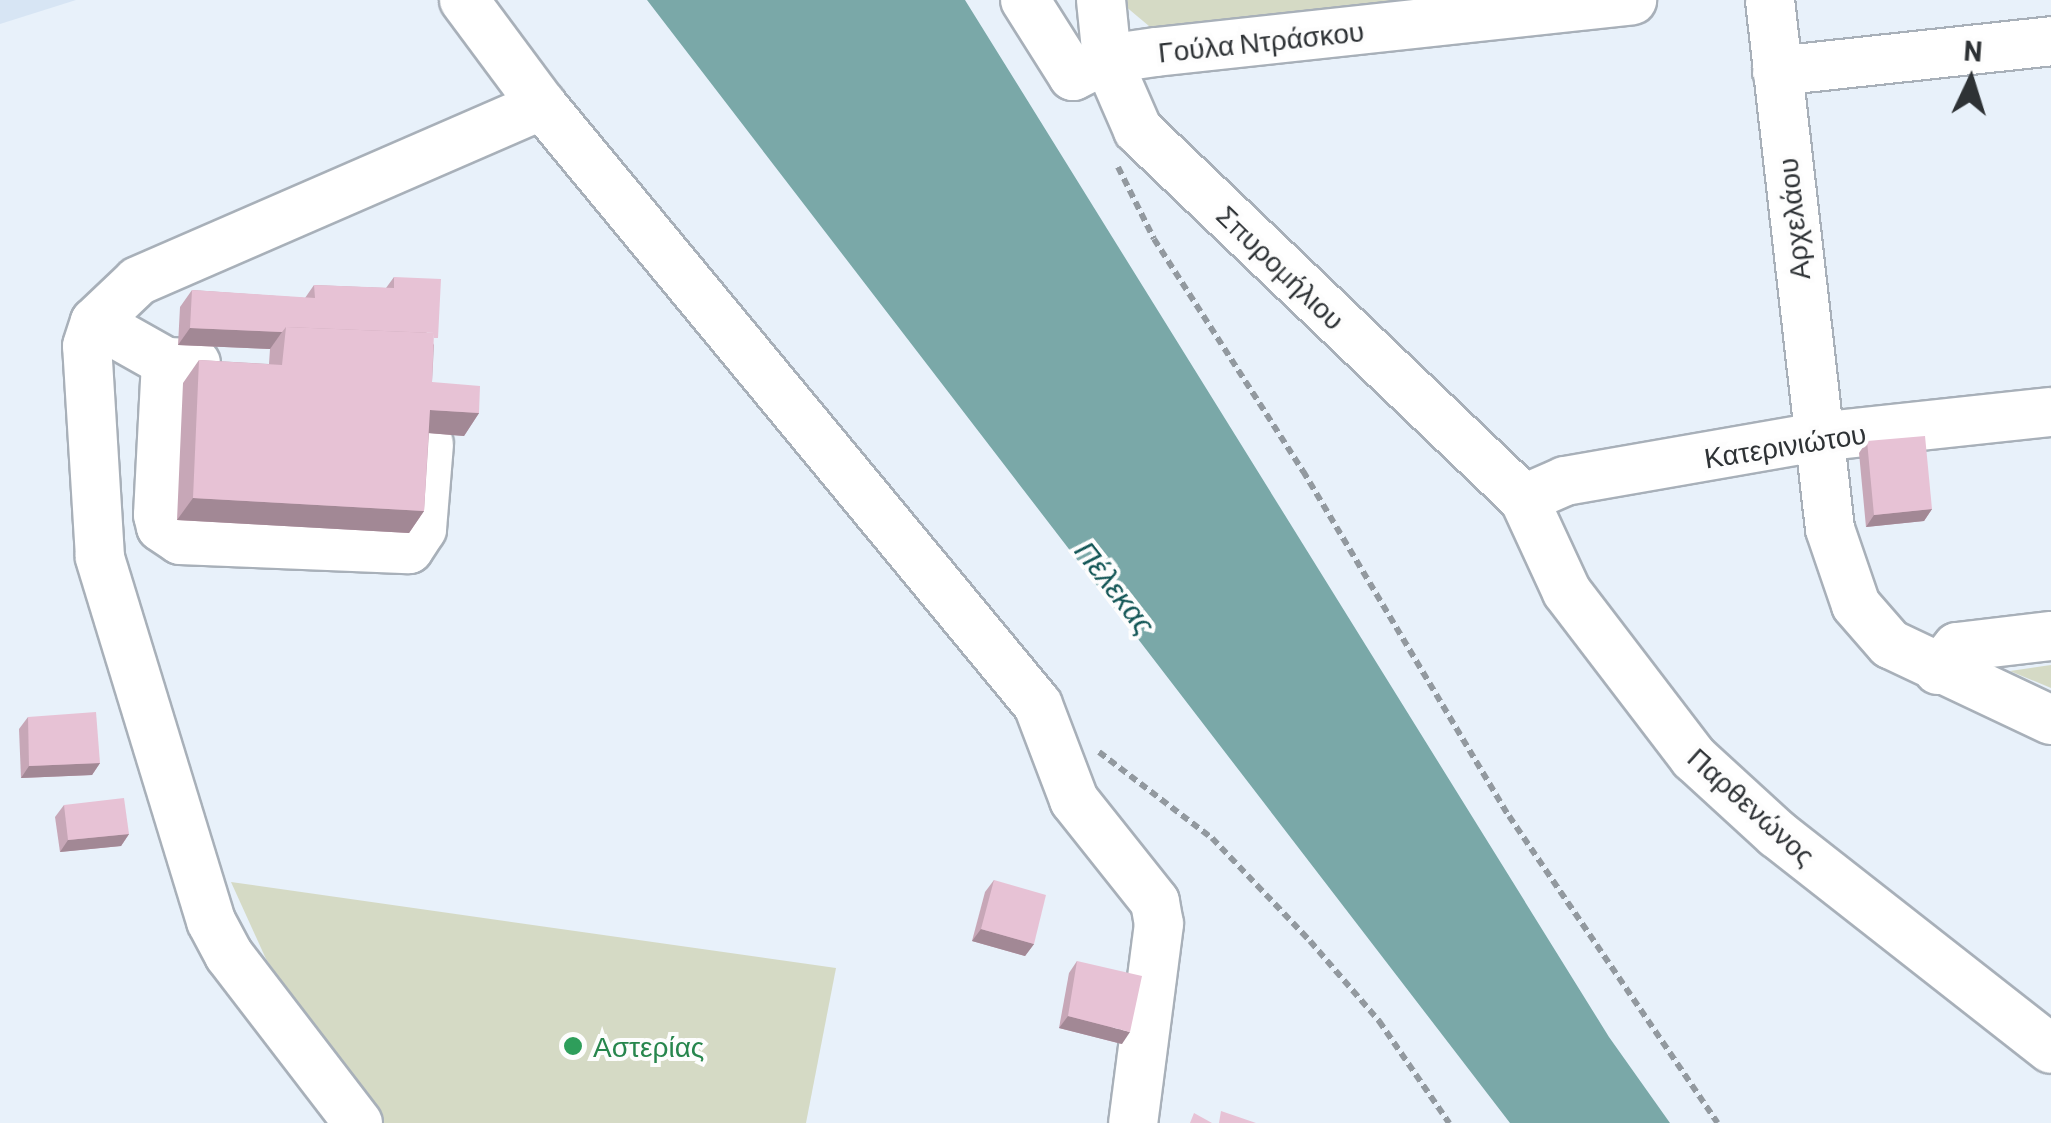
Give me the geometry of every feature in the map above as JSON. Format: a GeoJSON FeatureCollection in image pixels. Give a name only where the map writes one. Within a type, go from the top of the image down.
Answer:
{"type":"FeatureCollection","features":[{"type":"Feature","properties":{"kind":"street"},"geometry":{"type":"LineString","coordinates":[[464,0],[542,105],[1038,705],[1074,800],[1155,902],[1159,924],[1133,1123]]}},
{"type":"Feature","properties":{"kind":"street"},"geometry":{"type":"LineString","coordinates":[[1025,0],[1090,68]]}},
{"type":"Feature","properties":{"kind":"street","name":"Σπυρομήλιου"},"geometry":{"type":"LineString","coordinates":[[1101,0],[1090,68],[1138,130],[1524,499]]}},
{"type":"Feature","properties":{"kind":"street","name":"Γούλα Ντράσκου"},"geometry":{"type":"LineString","coordinates":[[1090,68],[1632,0]]}},
{"type":"Feature","properties":{"kind":"street","name":"Αρχελάου"},"geometry":{"type":"LineString","coordinates":[[1770,0],[1817,438],[1830,529],[1856,605],[1890,644],[1938,670],[2051,720]]}},
{"type":"Feature","properties":{"kind":"street"},"geometry":{"type":"LineString","coordinates":[[1777,71],[2051,42]]}},
{"type":"Feature","properties":{"kind":"street"},"geometry":{"type":"LineString","coordinates":[[358,1123],[229,955],[204,902],[100,558],[86,378],[95,322],[138,281],[542,105]]}},
{"type":"Feature","properties":{"kind":"street"},"geometry":{"type":"LineString","coordinates":[[95,322],[166,362],[238,365]]}},
{"type":"Feature","properties":{"kind":"street"},"geometry":{"type":"LineString","coordinates":[[166,362],[158,515],[160,526],[180,540],[409,549],[422,530],[429,444]]}},
{"type":"Feature","properties":{"kind":"street","name":"Κατερινιώτου"},"geometry":{"type":"LineString","coordinates":[[1524,499],[1565,482],[1817,438],[2051,412]]}},
{"type":"Feature","properties":{"kind":"street","name":"Παρθενώνος"},"geometry":{"type":"LineString","coordinates":[[1524,499],[1568,592],[1694,758],[1777,834],[2051,1049]]}},
{"type":"Feature","properties":{"kind":"street"},"geometry":{"type":"LineString","coordinates":[[1938,670],[1958,647],[2051,636]]}},
{"type":"Feature","properties":{"kind":"path"},"geometry":{"type":"LineString","coordinates":[[1114,158],[1154,239],[1303,470],[1509,816],[1718,1123]]}},
{"type":"Feature","properties":{"kind":"path"},"geometry":{"type":"LineString","coordinates":[[1084,741],[1212,838],[1379,1021],[1449,1123]]}},
{"type":"Feature","properties":{"kind":"shaded area"},"geometry":{"type":"Polygon","coordinates":[[[0,0],[76,0],[0,24],[0,0]]]}},
{"type":"Feature","properties":{"kind":"shaded area"},"geometry":{"type":"Polygon","coordinates":[[[1118,0],[1503,0],[1162,37],[1118,0]]]}},
{"type":"Feature","properties":{"kind":"shaded area"},"geometry":{"type":"Polygon","coordinates":[[[2051,665],[2051,688],[2010,671],[2051,665]]]}},
{"type":"Feature","properties":{"kind":"shaded area","name":"Αστερίας"},"geometry":{"type":"Polygon","coordinates":[[[231,882],[836,968],[806,1123],[380,1123],[266,959],[231,882]]]}},
{"type":"Feature","properties":{"kind":"water","name":"Πέλεκας"},"geometry":{"type":"Polygon","coordinates":[[[647,0],[965,0],[1609,1037],[1670,1123],[1510,1123],[647,0]]]}},
{"type":"Feature","properties":{"kind":"building"},"geometry":{"type":"Polygon","coordinates":[[[394,277],[441,279],[438,338],[434,338],[434,333],[286,327],[282,332],[190,328],[192,290],[315,298],[314,285],[394,288],[394,277]]]}},
{"type":"Feature","properties":{"kind":"building"},"geometry":{"type":"Polygon","coordinates":[[[286,327],[434,333],[432,382],[480,386],[479,413],[430,410],[424,511],[193,498],[199,360],[282,365],[286,327]]]}},
{"type":"Feature","properties":{"kind":"building"},"geometry":{"type":"Polygon","coordinates":[[[1925,436],[1932,509],[1874,515],[1867,441],[1925,436]]]}},
{"type":"Feature","properties":{"kind":"building"},"geometry":{"type":"Polygon","coordinates":[[[96,712],[100,763],[29,766],[28,717],[96,712]]]}},
{"type":"Feature","properties":{"kind":"building"},"geometry":{"type":"Polygon","coordinates":[[[124,798],[129,834],[68,840],[64,805],[124,798]]]}},
{"type":"Feature","properties":{"kind":"building"},"geometry":{"type":"Polygon","coordinates":[[[994,880],[1046,895],[1034,944],[981,929],[994,880]]]}},
{"type":"Feature","properties":{"kind":"building"},"geometry":{"type":"Polygon","coordinates":[[[1077,961],[1142,976],[1130,1032],[1068,1016],[1077,961]]]}},
{"type":"Feature","properties":{"kind":"building"},"geometry":{"type":"Polygon","coordinates":[[[1221,1111],[1256,1123],[1219,1123],[1221,1111]]]}},
{"type":"Feature","properties":{"kind":"building"},"geometry":{"type":"Polygon","coordinates":[[[1194,1113],[1212,1123],[1190,1123],[1194,1113]]]}},
{"type":"Feature","properties":{"kind":"place","name":"Αστερίας"},"geometry":{"type":"Point","coordinates":[573,1046]}}]}
